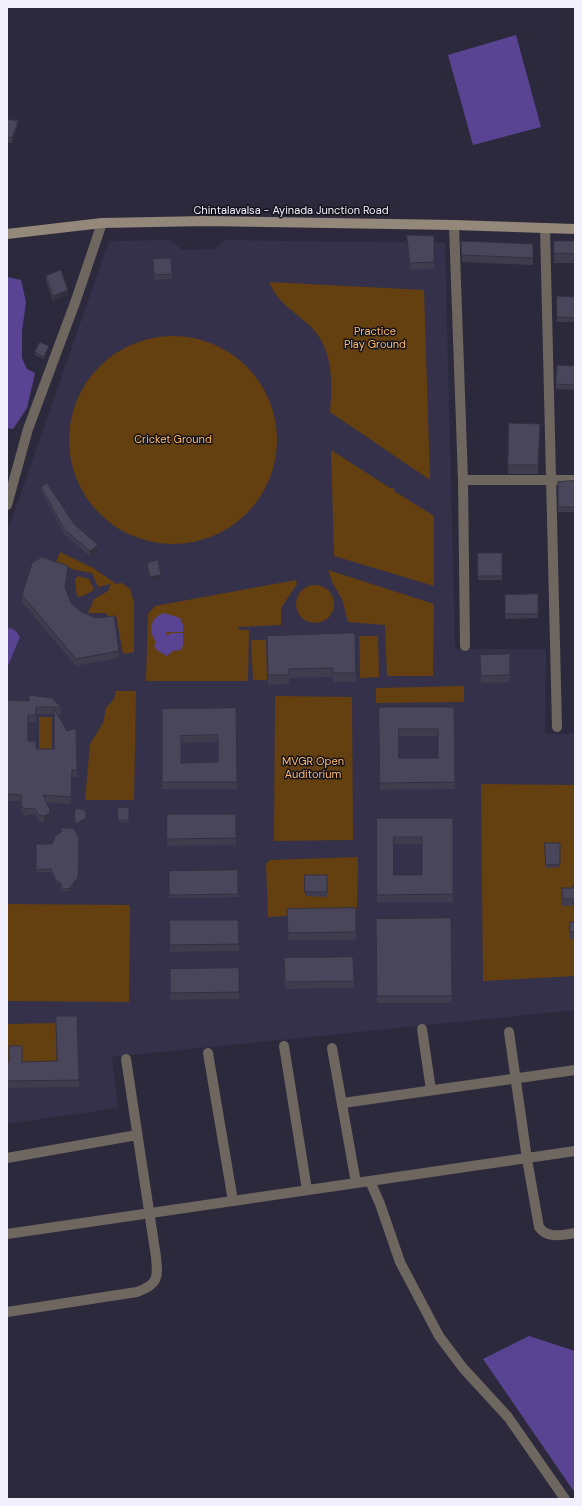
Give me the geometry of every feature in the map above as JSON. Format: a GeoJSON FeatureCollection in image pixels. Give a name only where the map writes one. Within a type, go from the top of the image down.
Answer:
{"type":"FeatureCollection","features":[{"type":"Feature","properties":{"kind":"main road","name":"Chintalavalsa - Ayinada Junction Road"},"geometry":{"type":"LineString","coordinates":[[7,234],[102,222],[204,221],[454,225],[575,229]]}},
{"type":"Feature","properties":{"kind":"street"},"geometry":{"type":"LineString","coordinates":[[7,505],[28,429],[76,300],[102,222]]}},
{"type":"Feature","properties":{"kind":"street"},"geometry":{"type":"LineString","coordinates":[[454,225],[463,480],[465,646]]}},
{"type":"Feature","properties":{"kind":"street"},"geometry":{"type":"LineString","coordinates":[[545,228],[557,727]]}},
{"type":"Feature","properties":{"kind":"street"},"geometry":{"type":"LineString","coordinates":[[463,480],[575,480]]}},
{"type":"Feature","properties":{"kind":"street"},"geometry":{"type":"LineString","coordinates":[[422,1029],[431,1090]]}},
{"type":"Feature","properties":{"kind":"street"},"geometry":{"type":"LineString","coordinates":[[509,1032],[526,1159],[538,1227],[542,1232],[548,1235],[575,1233]]}},
{"type":"Feature","properties":{"kind":"street"},"geometry":{"type":"LineString","coordinates":[[284,1046],[307,1190]]}},
{"type":"Feature","properties":{"kind":"street"},"geometry":{"type":"LineString","coordinates":[[332,1048],[343,1103],[356,1183]]}},
{"type":"Feature","properties":{"kind":"street"},"geometry":{"type":"LineString","coordinates":[[208,1053],[233,1201]]}},
{"type":"Feature","properties":{"kind":"street"},"geometry":{"type":"LineString","coordinates":[[7,1312],[137,1292],[155,1282],[158,1275],[150,1213],[126,1059]]}},
{"type":"Feature","properties":{"kind":"street"},"geometry":{"type":"LineString","coordinates":[[343,1103],[575,1070]]}},
{"type":"Feature","properties":{"kind":"street"},"geometry":{"type":"LineString","coordinates":[[7,1158],[137,1136]]}},
{"type":"Feature","properties":{"kind":"street"},"geometry":{"type":"LineString","coordinates":[[7,1234],[575,1151]]}},
{"type":"Feature","properties":{"kind":"street"},"geometry":{"type":"LineString","coordinates":[[370,1181],[380,1204],[400,1262],[439,1336],[463,1368],[508,1417],[565,1499]]}},
{"type":"Feature","properties":{"kind":"shaded area"},"geometry":{"type":"Polygon","coordinates":[[[516,35],[541,127],[473,145],[448,55],[516,35]]]}},
{"type":"Feature","properties":{"kind":"shaded area"},"geometry":{"type":"Polygon","coordinates":[[[170,240],[182,250],[214,249],[225,240],[445,243],[455,649],[546,649],[545,733],[575,734],[575,1010],[112,1057],[118,1108],[7,1124],[7,533],[109,241],[170,240]]]}},
{"type":"Feature","properties":{"kind":"shaded area"},"geometry":{"type":"Polygon","coordinates":[[[7,277],[21,280],[26,302],[22,331],[22,358],[27,369],[35,373],[27,408],[13,429],[7,428],[7,277]]]}},
{"type":"Feature","properties":{"kind":"shaded area"},"geometry":{"type":"Polygon","coordinates":[[[164,613],[180,618],[183,625],[183,632],[166,632],[167,636],[171,633],[183,633],[183,645],[181,650],[173,651],[167,656],[158,651],[154,646],[156,641],[153,637],[151,629],[153,621],[164,613]]]}},
{"type":"Feature","properties":{"kind":"shaded area"},"geometry":{"type":"Polygon","coordinates":[[[10,628],[16,631],[20,637],[7,668],[7,629],[10,628]]]}},
{"type":"Feature","properties":{"kind":"shaded area"},"geometry":{"type":"Polygon","coordinates":[[[529,1336],[575,1351],[575,1493],[483,1359],[529,1336]]]}},
{"type":"Feature","properties":{"kind":"green space","name":"Practice Play Ground"},"geometry":{"type":"Polygon","coordinates":[[[269,282],[424,290],[430,480],[330,412],[330,365],[322,343],[308,324],[281,301],[269,282]]]}},
{"type":"Feature","properties":{"kind":"green space","name":"Cricket Ground"},"geometry":{"type":"Polygon","coordinates":[[[173,336],[193,338],[222,348],[239,360],[253,374],[265,391],[269,400],[275,420],[277,440],[275,460],[265,489],[253,506],[239,520],[222,532],[213,536],[193,542],[173,544],[153,542],[124,532],[107,520],[93,506],[81,489],[77,480],[71,460],[69,440],[71,420],[81,391],[93,374],[107,360],[124,348],[133,344],[153,338],[173,336]]]}},
{"type":"Feature","properties":{"kind":"green space"},"geometry":{"type":"Polygon","coordinates":[[[331,450],[390,488],[394,488],[394,491],[434,516],[434,586],[334,556],[331,450]]]}},
{"type":"Feature","properties":{"kind":"green space"},"geometry":{"type":"Polygon","coordinates":[[[60,552],[93,568],[115,583],[98,587],[92,573],[75,570],[56,562],[60,552]]]}},
{"type":"Feature","properties":{"kind":"green space"},"geometry":{"type":"Polygon","coordinates":[[[328,570],[434,604],[433,676],[387,676],[385,625],[348,622],[342,599],[333,584],[328,570]]]}},
{"type":"Feature","properties":{"kind":"green space"},"geometry":{"type":"Polygon","coordinates":[[[78,576],[89,579],[94,590],[83,596],[77,597],[75,579],[78,576]]]}},
{"type":"Feature","properties":{"kind":"green space"},"geometry":{"type":"Polygon","coordinates":[[[296,580],[297,584],[281,608],[281,625],[238,627],[239,630],[249,630],[248,681],[146,681],[148,614],[155,606],[296,580]]]}},
{"type":"Feature","properties":{"kind":"green space"},"geometry":{"type":"Polygon","coordinates":[[[122,583],[130,589],[134,603],[134,652],[123,654],[116,615],[108,618],[106,613],[88,613],[94,599],[108,591],[111,584],[122,583]]]}},
{"type":"Feature","properties":{"kind":"green space"},"geometry":{"type":"Polygon","coordinates":[[[311,585],[319,585],[329,590],[333,597],[333,611],[329,618],[319,623],[311,623],[301,618],[299,615],[296,608],[296,600],[301,590],[304,588],[311,585]]]}},
{"type":"Feature","properties":{"kind":"green space"},"geometry":{"type":"Polygon","coordinates":[[[359,636],[378,636],[379,677],[360,678],[359,636]]]}},
{"type":"Feature","properties":{"kind":"green space"},"geometry":{"type":"Polygon","coordinates":[[[251,640],[266,640],[267,680],[253,680],[251,640]]]}},
{"type":"Feature","properties":{"kind":"green space"},"geometry":{"type":"Polygon","coordinates":[[[464,686],[464,702],[376,703],[376,688],[464,686]]]}},
{"type":"Feature","properties":{"kind":"green space"},"geometry":{"type":"Polygon","coordinates":[[[116,691],[136,691],[134,800],[85,800],[90,744],[103,723],[106,708],[114,699],[116,691]]]}},
{"type":"Feature","properties":{"kind":"green space","name":"MVGR Open Auditorium"},"geometry":{"type":"Polygon","coordinates":[[[275,696],[352,697],[353,840],[274,841],[275,696]]]}},
{"type":"Feature","properties":{"kind":"green space"},"geometry":{"type":"Polygon","coordinates":[[[39,717],[52,717],[52,753],[39,752],[39,717]]]}},
{"type":"Feature","properties":{"kind":"green space"},"geometry":{"type":"Polygon","coordinates":[[[481,784],[575,785],[575,976],[483,981],[481,784]]]}},
{"type":"Feature","properties":{"kind":"green space"},"geometry":{"type":"Polygon","coordinates":[[[358,857],[357,909],[353,912],[268,917],[266,864],[270,860],[358,857]]]}},
{"type":"Feature","properties":{"kind":"green space"},"geometry":{"type":"Polygon","coordinates":[[[7,904],[130,905],[129,1002],[7,1001],[7,904]]]}},
{"type":"Feature","properties":{"kind":"green space"},"geometry":{"type":"Polygon","coordinates":[[[56,1023],[57,1068],[7,1069],[7,1024],[56,1023]]]}},
{"type":"Feature","properties":{"kind":"building"},"geometry":{"type":"Polygon","coordinates":[[[7,119],[18,121],[12,138],[7,137],[7,119]]]}},
{"type":"Feature","properties":{"kind":"building"},"geometry":{"type":"Polygon","coordinates":[[[407,235],[434,236],[434,262],[410,263],[407,235]]]}},
{"type":"Feature","properties":{"kind":"building"},"geometry":{"type":"Polygon","coordinates":[[[461,241],[533,244],[533,258],[462,255],[461,241]]]}},
{"type":"Feature","properties":{"kind":"building"},"geometry":{"type":"Polygon","coordinates":[[[554,241],[575,241],[575,254],[554,253],[554,241]]]}},
{"type":"Feature","properties":{"kind":"building"},"geometry":{"type":"Polygon","coordinates":[[[171,258],[172,274],[154,275],[153,259],[171,258]]]}},
{"type":"Feature","properties":{"kind":"building"},"geometry":{"type":"Polygon","coordinates":[[[61,270],[68,290],[53,296],[46,276],[61,270]]]}},
{"type":"Feature","properties":{"kind":"building"},"geometry":{"type":"Polygon","coordinates":[[[557,296],[575,297],[575,318],[557,317],[557,296]]]}},
{"type":"Feature","properties":{"kind":"building"},"geometry":{"type":"Polygon","coordinates":[[[40,342],[49,346],[44,357],[35,352],[40,342]]]}},
{"type":"Feature","properties":{"kind":"building"},"geometry":{"type":"Polygon","coordinates":[[[557,365],[575,366],[575,385],[556,384],[557,365]]]}},
{"type":"Feature","properties":{"kind":"building"},"geometry":{"type":"Polygon","coordinates":[[[509,423],[540,424],[538,465],[508,465],[509,423]]]}},
{"type":"Feature","properties":{"kind":"building"},"geometry":{"type":"Polygon","coordinates":[[[575,481],[575,507],[558,507],[558,482],[575,481]]]}},
{"type":"Feature","properties":{"kind":"building"},"geometry":{"type":"Polygon","coordinates":[[[47,483],[74,524],[98,545],[90,551],[64,529],[41,487],[47,483]]]}},
{"type":"Feature","properties":{"kind":"building"},"geometry":{"type":"Polygon","coordinates":[[[478,553],[502,553],[502,576],[478,576],[478,553]]]}},
{"type":"Feature","properties":{"kind":"building"},"geometry":{"type":"Polygon","coordinates":[[[42,557],[68,566],[65,587],[71,603],[82,612],[96,618],[114,616],[119,651],[76,659],[22,595],[32,563],[42,557]]]}},
{"type":"Feature","properties":{"kind":"building"},"geometry":{"type":"Polygon","coordinates":[[[158,560],[161,575],[150,577],[147,563],[158,560]]]}},
{"type":"Feature","properties":{"kind":"building"},"geometry":{"type":"Polygon","coordinates":[[[538,594],[538,614],[505,614],[505,595],[538,594]]]}},
{"type":"Feature","properties":{"kind":"building"},"geometry":{"type":"Polygon","coordinates":[[[355,633],[356,673],[333,673],[333,668],[289,669],[289,675],[268,675],[267,636],[355,633]]]}},
{"type":"Feature","properties":{"kind":"building"},"geometry":{"type":"Polygon","coordinates":[[[510,654],[510,675],[481,676],[480,655],[510,654]]]}},
{"type":"Feature","properties":{"kind":"building"},"geometry":{"type":"Polygon","coordinates":[[[29,695],[52,698],[61,707],[36,707],[36,715],[28,715],[28,741],[36,741],[36,749],[54,749],[54,708],[67,731],[76,728],[77,770],[72,770],[71,797],[43,795],[50,810],[49,814],[44,816],[39,815],[34,808],[24,809],[21,804],[21,795],[7,794],[7,700],[29,701],[29,695]]]}},
{"type":"Feature","properties":{"kind":"building"},"geometry":{"type":"Polygon","coordinates":[[[379,707],[454,707],[455,782],[380,783],[379,707]],[[399,729],[399,758],[438,758],[438,729],[399,729]]]}},
{"type":"Feature","properties":{"kind":"building"},"geometry":{"type":"Polygon","coordinates":[[[236,708],[237,782],[162,782],[162,709],[236,708]],[[218,735],[181,736],[181,763],[218,762],[218,735]]]}},
{"type":"Feature","properties":{"kind":"building"},"geometry":{"type":"Polygon","coordinates":[[[118,807],[129,808],[129,820],[118,820],[118,807]]]}},
{"type":"Feature","properties":{"kind":"building"},"geometry":{"type":"Polygon","coordinates":[[[76,808],[84,810],[86,813],[86,818],[76,824],[74,816],[76,808]]]}},
{"type":"Feature","properties":{"kind":"building"},"geometry":{"type":"Polygon","coordinates":[[[167,814],[236,814],[236,838],[167,839],[167,814]]]}},
{"type":"Feature","properties":{"kind":"building"},"geometry":{"type":"Polygon","coordinates":[[[377,818],[453,818],[453,894],[377,895],[377,818]],[[394,837],[394,875],[422,875],[422,837],[394,837]]]}},
{"type":"Feature","properties":{"kind":"building"},"geometry":{"type":"Polygon","coordinates":[[[61,828],[74,828],[79,839],[78,878],[73,885],[70,886],[70,889],[61,888],[61,883],[55,879],[51,869],[36,870],[36,844],[52,844],[55,836],[61,832],[61,828]]]}},
{"type":"Feature","properties":{"kind":"building"},"geometry":{"type":"Polygon","coordinates":[[[545,843],[560,843],[560,864],[546,865],[545,843]]]}},
{"type":"Feature","properties":{"kind":"building"},"geometry":{"type":"Polygon","coordinates":[[[238,870],[238,894],[169,895],[169,871],[238,870]]]}},
{"type":"Feature","properties":{"kind":"building"},"geometry":{"type":"Polygon","coordinates":[[[305,875],[327,875],[327,892],[305,892],[305,875]]]}},
{"type":"Feature","properties":{"kind":"building"},"geometry":{"type":"Polygon","coordinates":[[[573,885],[575,885],[575,904],[573,904],[573,899],[562,899],[562,888],[573,888],[573,885]]]}},
{"type":"Feature","properties":{"kind":"building"},"geometry":{"type":"Polygon","coordinates":[[[356,908],[356,932],[288,933],[287,909],[356,908]]]}},
{"type":"Feature","properties":{"kind":"building"},"geometry":{"type":"Polygon","coordinates":[[[451,918],[452,996],[377,996],[376,919],[451,918]]]}},
{"type":"Feature","properties":{"kind":"building"},"geometry":{"type":"Polygon","coordinates":[[[170,920],[238,920],[239,944],[170,945],[170,920]]]}},
{"type":"Feature","properties":{"kind":"building"},"geometry":{"type":"Polygon","coordinates":[[[570,922],[575,922],[575,932],[570,932],[570,922]]]}},
{"type":"Feature","properties":{"kind":"building"},"geometry":{"type":"Polygon","coordinates":[[[353,957],[354,981],[285,982],[284,958],[353,957]]]}},
{"type":"Feature","properties":{"kind":"building"},"geometry":{"type":"Polygon","coordinates":[[[239,968],[239,992],[170,993],[170,969],[239,968]]]}},
{"type":"Feature","properties":{"kind":"building"},"geometry":{"type":"Polygon","coordinates":[[[56,1016],[77,1016],[79,1080],[7,1081],[9,1046],[22,1046],[22,1062],[57,1061],[56,1016]]]}}]}
